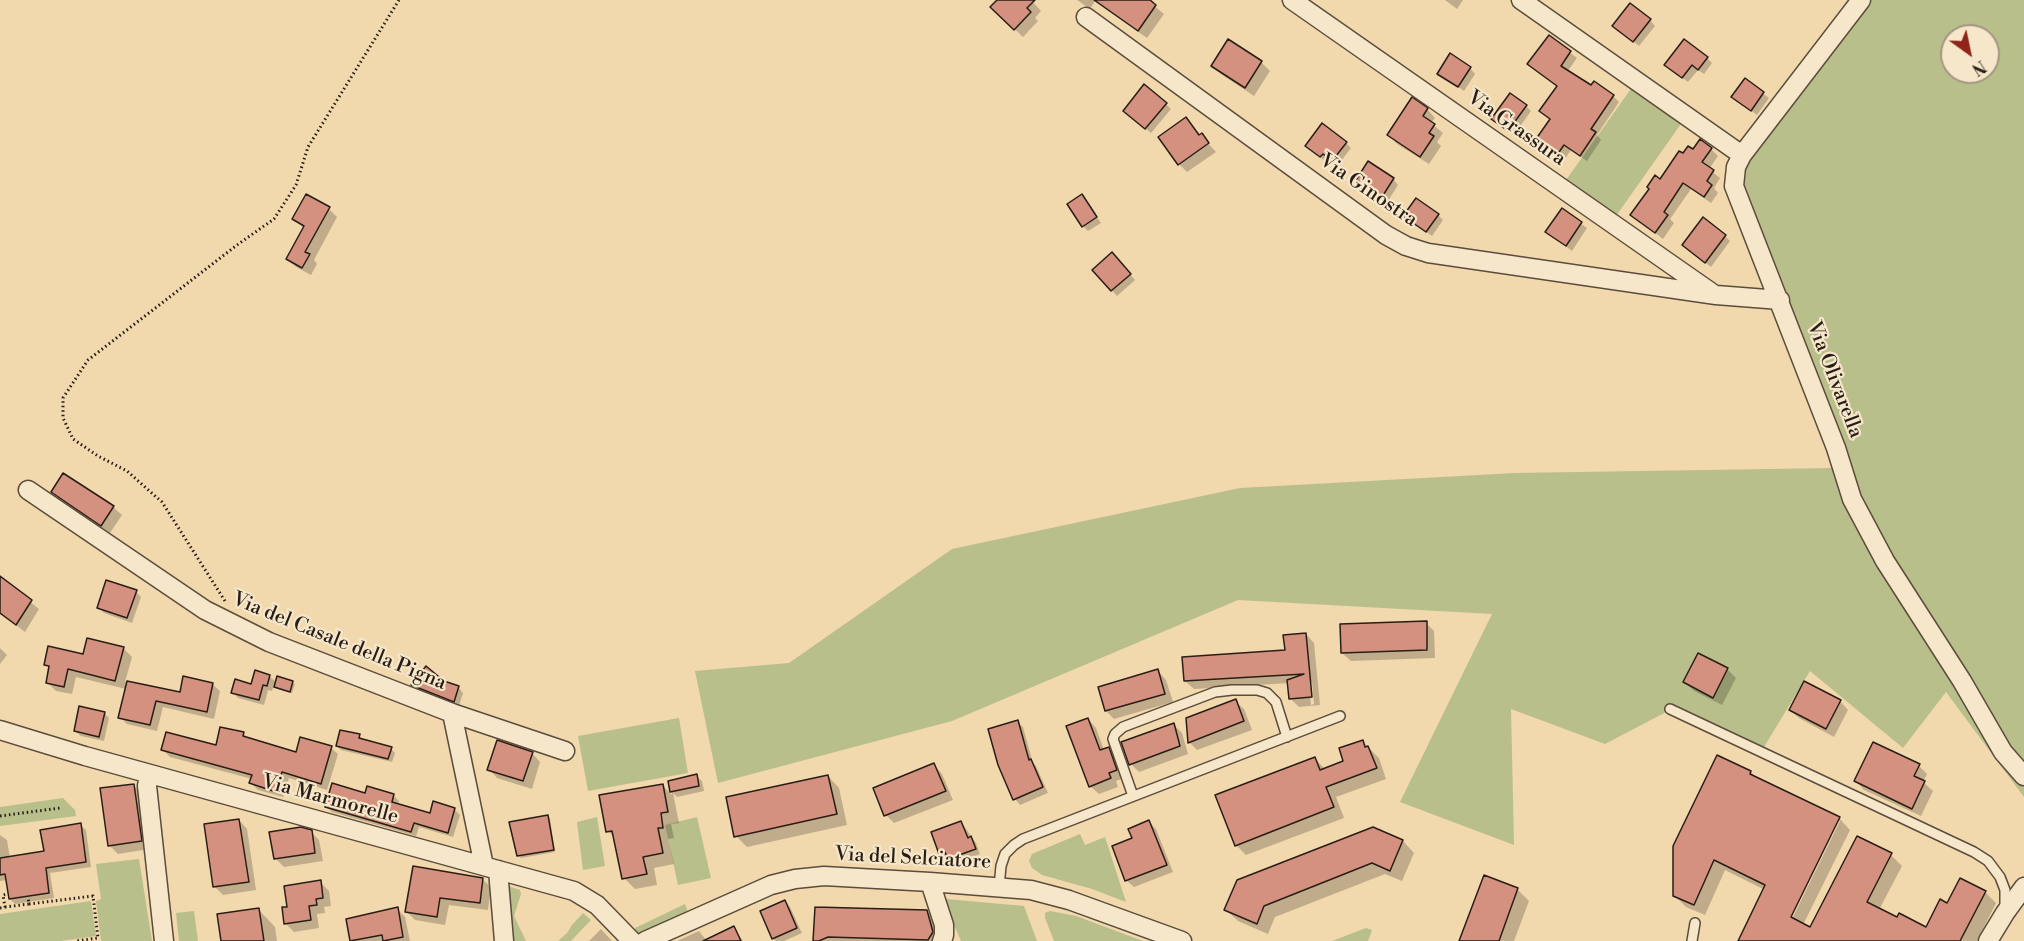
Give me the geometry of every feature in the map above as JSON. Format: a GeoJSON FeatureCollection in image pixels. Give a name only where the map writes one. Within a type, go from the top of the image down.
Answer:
{"type":"FeatureCollection","features":[{"type":"Feature","properties":{"kind":"street","name":"Via Grassura"},"geometry":{"type":"LineString","coordinates":[[1292,0],[1716,295]]}},
{"type":"Feature","properties":{"kind":"street"},"geometry":{"type":"LineString","coordinates":[[1521,0],[1743,155]]}},
{"type":"Feature","properties":{"kind":"street","name":"Via Olivarella"},"geometry":{"type":"LineString","coordinates":[[1861,0],[1743,155],[1736,167],[1734,186],[1836,448],[1852,499],[1885,561],[1962,681],[2003,752],[2024,776]]}},
{"type":"Feature","properties":{"kind":"street","name":"Via Ginostra"},"geometry":{"type":"LineString","coordinates":[[1086,17],[1386,235],[1406,246],[1428,252],[1716,295],[1780,300]]}},
{"type":"Feature","properties":{"kind":"street","name":"Via del Casale della Pigna"},"geometry":{"type":"LineString","coordinates":[[28,490],[205,610],[269,642],[452,712],[474,820],[491,868],[504,941]]}},
{"type":"Feature","properties":{"kind":"street"},"geometry":{"type":"LineString","coordinates":[[452,712],[565,751]]}},
{"type":"Feature","properties":{"kind":"street","name":"Via Marmorelle"},"geometry":{"type":"LineString","coordinates":[[0,730],[149,774],[568,889],[584,895],[606,913],[632,941]]}},
{"type":"Feature","properties":{"kind":"street"},"geometry":{"type":"LineString","coordinates":[[149,774],[147,786],[164,941]]}},
{"type":"Feature","properties":{"kind":"street","name":"Via del Selciatore"},"geometry":{"type":"LineString","coordinates":[[645,941],[756,891],[795,879],[845,876],[1031,890],[1051,894],[1182,941]]}},
{"type":"Feature","properties":{"kind":"street"},"geometry":{"type":"LineString","coordinates":[[930,882],[944,925],[942,941]]}},
{"type":"Feature","properties":{"kind":"street"},"geometry":{"type":"LineString","coordinates":[[1988,941],[2024,887]]}},
{"type":"Feature","properties":{"kind":"lane"},"geometry":{"type":"LineString","coordinates":[[1133,796],[1114,745],[1114,734],[1123,727],[1215,692],[1257,690],[1267,693],[1276,702],[1287,737]]}},
{"type":"Feature","properties":{"kind":"lane"},"geometry":{"type":"LineString","coordinates":[[1670,710],[1974,852],[1988,861],[2000,877],[2005,890],[2005,913]]}},
{"type":"Feature","properties":{"kind":"lane"},"geometry":{"type":"LineString","coordinates":[[999,887],[1002,860],[1014,844],[1340,716]]}},
{"type":"Feature","properties":{"kind":"lane"},"geometry":{"type":"LineString","coordinates":[[1692,941],[1695,922]]}},
{"type":"Feature","properties":{"kind":"path"},"geometry":{"type":"LineString","coordinates":[[231,623],[234,617],[233,612],[162,502],[127,471],[98,456],[73,439],[63,418],[63,398],[88,360],[274,219],[296,185],[308,147],[399,0]]}},
{"type":"Feature","properties":{"kind":"path"},"geometry":{"type":"LineString","coordinates":[[0,816],[60,808]]}},
{"type":"Feature","properties":{"kind":"path"},"geometry":{"type":"LineString","coordinates":[[8,894],[3,895],[2,907],[93,896],[98,938],[76,941]]}},
{"type":"Feature","properties":{"kind":"path"},"geometry":{"type":"LineString","coordinates":[[28,897],[29,904]]}},
{"type":"Feature","properties":{"kind":"green space"},"geometry":{"type":"Polygon","coordinates":[[[1861,0],[2024,0],[2024,797],[1946,692],[1903,748],[1810,671],[1761,752],[1670,710],[1605,744],[1511,709],[1514,845],[1400,802],[1492,614],[1238,600],[952,721],[718,783],[695,671],[789,663],[952,549],[1240,488],[1515,473],[1832,468],[1780,300],[1734,186],[1742,155],[1861,0]]]}},
{"type":"Feature","properties":{"kind":"green space"},"geometry":{"type":"Polygon","coordinates":[[[1633,86],[1683,121],[1616,216],[1566,180],[1633,86]]]}},
{"type":"Feature","properties":{"kind":"green space"},"geometry":{"type":"Polygon","coordinates":[[[679,718],[688,773],[588,791],[578,736],[679,718]]]}},
{"type":"Feature","properties":{"kind":"green space"},"geometry":{"type":"Polygon","coordinates":[[[63,798],[75,810],[76,816],[0,826],[0,807],[63,798]]]}},
{"type":"Feature","properties":{"kind":"green space"},"geometry":{"type":"Polygon","coordinates":[[[597,817],[605,866],[583,870],[577,822],[597,817]]]}},
{"type":"Feature","properties":{"kind":"green space"},"geometry":{"type":"Polygon","coordinates":[[[697,817],[711,878],[678,885],[665,825],[697,817]]]}},
{"type":"Feature","properties":{"kind":"green space"},"geometry":{"type":"Polygon","coordinates":[[[1080,834],[1085,845],[1105,837],[1126,902],[1092,889],[1042,875],[1032,868],[1029,861],[1032,854],[1080,834]]]}},
{"type":"Feature","properties":{"kind":"green space"},"geometry":{"type":"Polygon","coordinates":[[[139,859],[152,941],[101,941],[96,901],[101,899],[96,864],[139,859]]]}},
{"type":"Feature","properties":{"kind":"green space"},"geometry":{"type":"Polygon","coordinates":[[[508,886],[520,890],[521,894],[514,916],[526,941],[510,941],[508,886]]]}},
{"type":"Feature","properties":{"kind":"green space"},"geometry":{"type":"Polygon","coordinates":[[[946,899],[1024,906],[1037,941],[961,941],[946,907],[946,899]]]}},
{"type":"Feature","properties":{"kind":"green space"},"geometry":{"type":"Polygon","coordinates":[[[91,901],[96,936],[61,941],[0,941],[0,914],[91,901]]]}},
{"type":"Feature","properties":{"kind":"green space"},"geometry":{"type":"Polygon","coordinates":[[[685,904],[688,912],[638,935],[635,928],[685,904]]]}},
{"type":"Feature","properties":{"kind":"green space"},"geometry":{"type":"Polygon","coordinates":[[[194,911],[198,941],[179,941],[176,913],[194,911]]]}},
{"type":"Feature","properties":{"kind":"green space"},"geometry":{"type":"Polygon","coordinates":[[[1050,911],[1076,916],[1143,941],[1054,941],[1045,918],[1045,913],[1050,911]]]}},
{"type":"Feature","properties":{"kind":"green space"},"geometry":{"type":"Polygon","coordinates":[[[583,913],[591,920],[571,941],[558,941],[567,933],[583,913]]]}},
{"type":"Feature","properties":{"kind":"green space"},"geometry":{"type":"Polygon","coordinates":[[[1366,928],[1372,930],[1368,941],[1332,941],[1366,928]]]}},
{"type":"Feature","properties":{"kind":"building"},"geometry":{"type":"Polygon","coordinates":[[[997,0],[1035,0],[1027,8],[1031,12],[1014,30],[990,7],[997,0]]]}},
{"type":"Feature","properties":{"kind":"building"},"geometry":{"type":"Polygon","coordinates":[[[1094,0],[1150,0],[1156,5],[1138,31],[1094,0]]]}},
{"type":"Feature","properties":{"kind":"building"},"geometry":{"type":"Polygon","coordinates":[[[1630,3],[1651,19],[1633,42],[1612,26],[1630,3]]]}},
{"type":"Feature","properties":{"kind":"building"},"geometry":{"type":"Polygon","coordinates":[[[1549,35],[1571,51],[1561,66],[1591,85],[1594,81],[1614,95],[1591,129],[1596,132],[1580,156],[1564,145],[1557,155],[1536,139],[1550,119],[1539,111],[1557,86],[1527,64],[1549,35]]]}},
{"type":"Feature","properties":{"kind":"building"},"geometry":{"type":"Polygon","coordinates":[[[1228,39],[1262,61],[1245,88],[1211,66],[1228,39]]]}},
{"type":"Feature","properties":{"kind":"building"},"geometry":{"type":"Polygon","coordinates":[[[1684,39],[1708,57],[1698,70],[1692,65],[1682,78],[1664,65],[1684,39]]]}},
{"type":"Feature","properties":{"kind":"building"},"geometry":{"type":"Polygon","coordinates":[[[1450,53],[1471,67],[1458,87],[1437,74],[1450,53]]]}},
{"type":"Feature","properties":{"kind":"building"},"geometry":{"type":"Polygon","coordinates":[[[1745,78],[1764,92],[1751,111],[1731,97],[1745,78]]]}},
{"type":"Feature","properties":{"kind":"building"},"geometry":{"type":"Polygon","coordinates":[[[1144,84],[1167,103],[1145,129],[1123,111],[1144,84]]]}},
{"type":"Feature","properties":{"kind":"building"},"geometry":{"type":"Polygon","coordinates":[[[1510,93],[1527,105],[1508,131],[1491,119],[1510,93]]]}},
{"type":"Feature","properties":{"kind":"building"},"geometry":{"type":"Polygon","coordinates":[[[1412,97],[1428,108],[1423,116],[1435,124],[1429,133],[1434,136],[1420,157],[1387,135],[1412,97]]]}},
{"type":"Feature","properties":{"kind":"building"},"geometry":{"type":"Polygon","coordinates":[[[1186,117],[1199,135],[1202,133],[1209,143],[1178,165],[1158,137],[1186,117]]]}},
{"type":"Feature","properties":{"kind":"building"},"geometry":{"type":"Polygon","coordinates":[[[1322,123],[1347,142],[1332,161],[1323,154],[1320,157],[1305,146],[1322,123]]]}},
{"type":"Feature","properties":{"kind":"building"},"geometry":{"type":"Polygon","coordinates":[[[1700,139],[1712,148],[1702,162],[1714,170],[1707,181],[1712,185],[1704,197],[1683,183],[1664,212],[1668,215],[1655,233],[1630,215],[1649,189],[1647,187],[1655,175],[1660,179],[1679,151],[1683,153],[1688,146],[1693,149],[1700,139]]]}},
{"type":"Feature","properties":{"kind":"building"},"geometry":{"type":"Polygon","coordinates":[[[1368,161],[1394,178],[1382,197],[1356,180],[1368,161]]]}},
{"type":"Feature","properties":{"kind":"building"},"geometry":{"type":"Polygon","coordinates":[[[306,194],[330,207],[305,252],[310,254],[302,268],[286,259],[304,226],[292,219],[306,194]]]}},
{"type":"Feature","properties":{"kind":"building"},"geometry":{"type":"Polygon","coordinates":[[[1082,194],[1097,217],[1082,227],[1067,204],[1082,194]]]}},
{"type":"Feature","properties":{"kind":"building"},"geometry":{"type":"Polygon","coordinates":[[[1416,198],[1439,214],[1426,232],[1403,216],[1416,198]]]}},
{"type":"Feature","properties":{"kind":"building"},"geometry":{"type":"Polygon","coordinates":[[[1562,208],[1582,222],[1566,246],[1545,232],[1562,208]]]}},
{"type":"Feature","properties":{"kind":"building"},"geometry":{"type":"Polygon","coordinates":[[[1703,217],[1726,235],[1705,263],[1682,245],[1703,217]]]}},
{"type":"Feature","properties":{"kind":"building"},"geometry":{"type":"Polygon","coordinates":[[[1112,252],[1131,274],[1111,291],[1092,270],[1112,252]]]}},
{"type":"Feature","properties":{"kind":"building"},"geometry":{"type":"Polygon","coordinates":[[[63,473],[114,506],[101,526],[51,492],[63,473]]]}},
{"type":"Feature","properties":{"kind":"building"},"geometry":{"type":"Polygon","coordinates":[[[0,576],[32,600],[16,625],[0,613],[0,576]]]}},
{"type":"Feature","properties":{"kind":"building"},"geometry":{"type":"Polygon","coordinates":[[[106,580],[137,590],[127,618],[97,608],[106,580]]]}},
{"type":"Feature","properties":{"kind":"building"},"geometry":{"type":"Polygon","coordinates":[[[1427,621],[1427,650],[1341,653],[1340,624],[1427,621]]]}},
{"type":"Feature","properties":{"kind":"building"},"geometry":{"type":"Polygon","coordinates":[[[1306,633],[1312,697],[1289,699],[1287,680],[1304,674],[1184,681],[1182,657],[1285,650],[1283,635],[1306,633]]]}},
{"type":"Feature","properties":{"kind":"building"},"geometry":{"type":"Polygon","coordinates":[[[87,638],[124,647],[115,681],[68,669],[64,687],[46,683],[49,666],[44,665],[48,646],[83,654],[87,638]]]}},
{"type":"Feature","properties":{"kind":"building"},"geometry":{"type":"Polygon","coordinates":[[[1698,653],[1728,668],[1713,698],[1683,682],[1698,653]]]}},
{"type":"Feature","properties":{"kind":"building"},"geometry":{"type":"Polygon","coordinates":[[[426,666],[444,681],[459,686],[454,702],[411,685],[426,666]]]}},
{"type":"Feature","properties":{"kind":"building"},"geometry":{"type":"Polygon","coordinates":[[[1158,669],[1165,694],[1105,711],[1098,687],[1158,669]]]}},
{"type":"Feature","properties":{"kind":"building"},"geometry":{"type":"Polygon","coordinates":[[[255,670],[270,675],[267,686],[263,685],[259,700],[231,693],[235,679],[251,684],[255,670]]]}},
{"type":"Feature","properties":{"kind":"building"},"geometry":{"type":"Polygon","coordinates":[[[183,676],[213,683],[207,712],[156,701],[150,725],[118,718],[127,681],[180,692],[183,676]]]}},
{"type":"Feature","properties":{"kind":"building"},"geometry":{"type":"Polygon","coordinates":[[[277,676],[293,681],[290,692],[274,687],[277,676]]]}},
{"type":"Feature","properties":{"kind":"building"},"geometry":{"type":"Polygon","coordinates":[[[1804,681],[1841,700],[1826,729],[1789,710],[1804,681]]]}},
{"type":"Feature","properties":{"kind":"building"},"geometry":{"type":"Polygon","coordinates":[[[1236,699],[1244,721],[1188,743],[1186,718],[1236,699]]]}},
{"type":"Feature","properties":{"kind":"building"},"geometry":{"type":"Polygon","coordinates":[[[79,706],[105,712],[99,737],[74,731],[79,706]]]}},
{"type":"Feature","properties":{"kind":"building"},"geometry":{"type":"Polygon","coordinates":[[[1088,718],[1100,750],[1109,747],[1117,770],[1109,773],[1111,778],[1089,787],[1066,726],[1088,718]]]}},
{"type":"Feature","properties":{"kind":"building"},"geometry":{"type":"Polygon","coordinates":[[[1018,720],[1029,760],[1031,759],[1043,787],[1013,800],[998,765],[988,729],[1018,720]]]}},
{"type":"Feature","properties":{"kind":"building"},"geometry":{"type":"Polygon","coordinates":[[[1174,723],[1180,746],[1129,765],[1121,742],[1174,723]]]}},
{"type":"Feature","properties":{"kind":"building"},"geometry":{"type":"Polygon","coordinates":[[[220,727],[244,732],[243,736],[296,752],[300,737],[332,746],[321,784],[282,772],[276,792],[249,783],[252,775],[161,750],[166,732],[216,745],[220,727]]]}},
{"type":"Feature","properties":{"kind":"building"},"geometry":{"type":"Polygon","coordinates":[[[340,730],[360,734],[359,738],[392,747],[388,759],[336,746],[340,730]]]}},
{"type":"Feature","properties":{"kind":"building"},"geometry":{"type":"Polygon","coordinates":[[[497,740],[533,752],[523,781],[487,770],[497,740]]]}},
{"type":"Feature","properties":{"kind":"building"},"geometry":{"type":"Polygon","coordinates":[[[1363,740],[1377,768],[1326,787],[1334,807],[1235,846],[1215,795],[1315,757],[1320,770],[1343,761],[1339,748],[1363,740]]]}},
{"type":"Feature","properties":{"kind":"building"},"geometry":{"type":"Polygon","coordinates":[[[1873,742],[1920,764],[1914,776],[1925,781],[1912,809],[1854,781],[1873,742]]]}},
{"type":"Feature","properties":{"kind":"building"},"geometry":{"type":"Polygon","coordinates":[[[1717,755],[1751,771],[1750,774],[1840,817],[1791,917],[1810,927],[1857,836],[1892,853],[1867,902],[1897,917],[1899,913],[1926,927],[1940,899],[1947,903],[1960,878],[1986,891],[1960,941],[1738,941],[1765,885],[1714,860],[1694,905],[1673,896],[1673,846],[1717,755]]]}},
{"type":"Feature","properties":{"kind":"building"},"geometry":{"type":"Polygon","coordinates":[[[934,763],[946,791],[884,816],[873,788],[934,763]]]}},
{"type":"Feature","properties":{"kind":"building"},"geometry":{"type":"Polygon","coordinates":[[[697,774],[699,786],[670,792],[668,781],[697,774]]]}},
{"type":"Feature","properties":{"kind":"building"},"geometry":{"type":"Polygon","coordinates":[[[828,775],[837,814],[734,837],[726,797],[828,775]]]}},
{"type":"Feature","properties":{"kind":"building"},"geometry":{"type":"Polygon","coordinates":[[[332,783],[365,793],[367,786],[394,794],[392,802],[430,813],[433,801],[455,808],[448,833],[414,823],[411,832],[325,807],[332,783]]]}},
{"type":"Feature","properties":{"kind":"building"},"geometry":{"type":"Polygon","coordinates":[[[134,784],[142,841],[108,846],[100,788],[134,784]]]}},
{"type":"Feature","properties":{"kind":"building"},"geometry":{"type":"Polygon","coordinates":[[[663,784],[668,812],[661,813],[663,828],[658,828],[663,853],[643,857],[647,874],[622,879],[612,831],[606,832],[599,795],[663,784]]]}},
{"type":"Feature","properties":{"kind":"building"},"geometry":{"type":"Polygon","coordinates":[[[548,815],[554,850],[517,856],[509,822],[548,815]]]}},
{"type":"Feature","properties":{"kind":"building"},"geometry":{"type":"Polygon","coordinates":[[[239,819],[249,882],[213,887],[204,824],[239,819]]]}},
{"type":"Feature","properties":{"kind":"building"},"geometry":{"type":"Polygon","coordinates":[[[1149,820],[1167,865],[1125,881],[1112,846],[1132,838],[1128,829],[1149,820]]]}},
{"type":"Feature","properties":{"kind":"building"},"geometry":{"type":"Polygon","coordinates":[[[961,821],[968,838],[971,836],[976,849],[948,859],[945,852],[939,854],[931,832],[961,821]]]}},
{"type":"Feature","properties":{"kind":"building"},"geometry":{"type":"Polygon","coordinates":[[[81,823],[86,862],[46,868],[49,893],[9,899],[5,874],[0,875],[0,858],[44,851],[40,830],[81,823]]]}},
{"type":"Feature","properties":{"kind":"building"},"geometry":{"type":"Polygon","coordinates":[[[301,827],[312,830],[315,853],[274,859],[269,832],[301,827]]]}},
{"type":"Feature","properties":{"kind":"building"},"geometry":{"type":"Polygon","coordinates":[[[1373,827],[1403,840],[1390,871],[1372,863],[1264,906],[1257,924],[1224,910],[1237,880],[1373,827]]]}},
{"type":"Feature","properties":{"kind":"building"},"geometry":{"type":"Polygon","coordinates":[[[413,866],[483,878],[480,903],[440,898],[437,917],[405,912],[413,866]]]}},
{"type":"Feature","properties":{"kind":"building"},"geometry":{"type":"Polygon","coordinates":[[[1484,875],[1518,888],[1499,941],[1459,941],[1484,875]]]}},
{"type":"Feature","properties":{"kind":"building"},"geometry":{"type":"Polygon","coordinates":[[[321,880],[323,898],[316,899],[317,905],[309,906],[311,920],[284,924],[282,907],[287,907],[284,886],[321,880]]]}},
{"type":"Feature","properties":{"kind":"building"},"geometry":{"type":"Polygon","coordinates":[[[785,900],[797,928],[772,939],[760,911],[785,900]]]}},
{"type":"Feature","properties":{"kind":"building"},"geometry":{"type":"Polygon","coordinates":[[[398,907],[403,937],[383,941],[382,935],[350,941],[346,919],[398,907]]]}},
{"type":"Feature","properties":{"kind":"building"},"geometry":{"type":"Polygon","coordinates":[[[815,907],[927,910],[933,932],[928,940],[828,937],[813,941],[815,907]]]}},
{"type":"Feature","properties":{"kind":"building"},"geometry":{"type":"Polygon","coordinates":[[[259,908],[264,941],[221,941],[217,914],[259,908]]]}},
{"type":"Feature","properties":{"kind":"building"},"geometry":{"type":"Polygon","coordinates":[[[734,926],[741,941],[703,941],[734,926]]]}}]}
